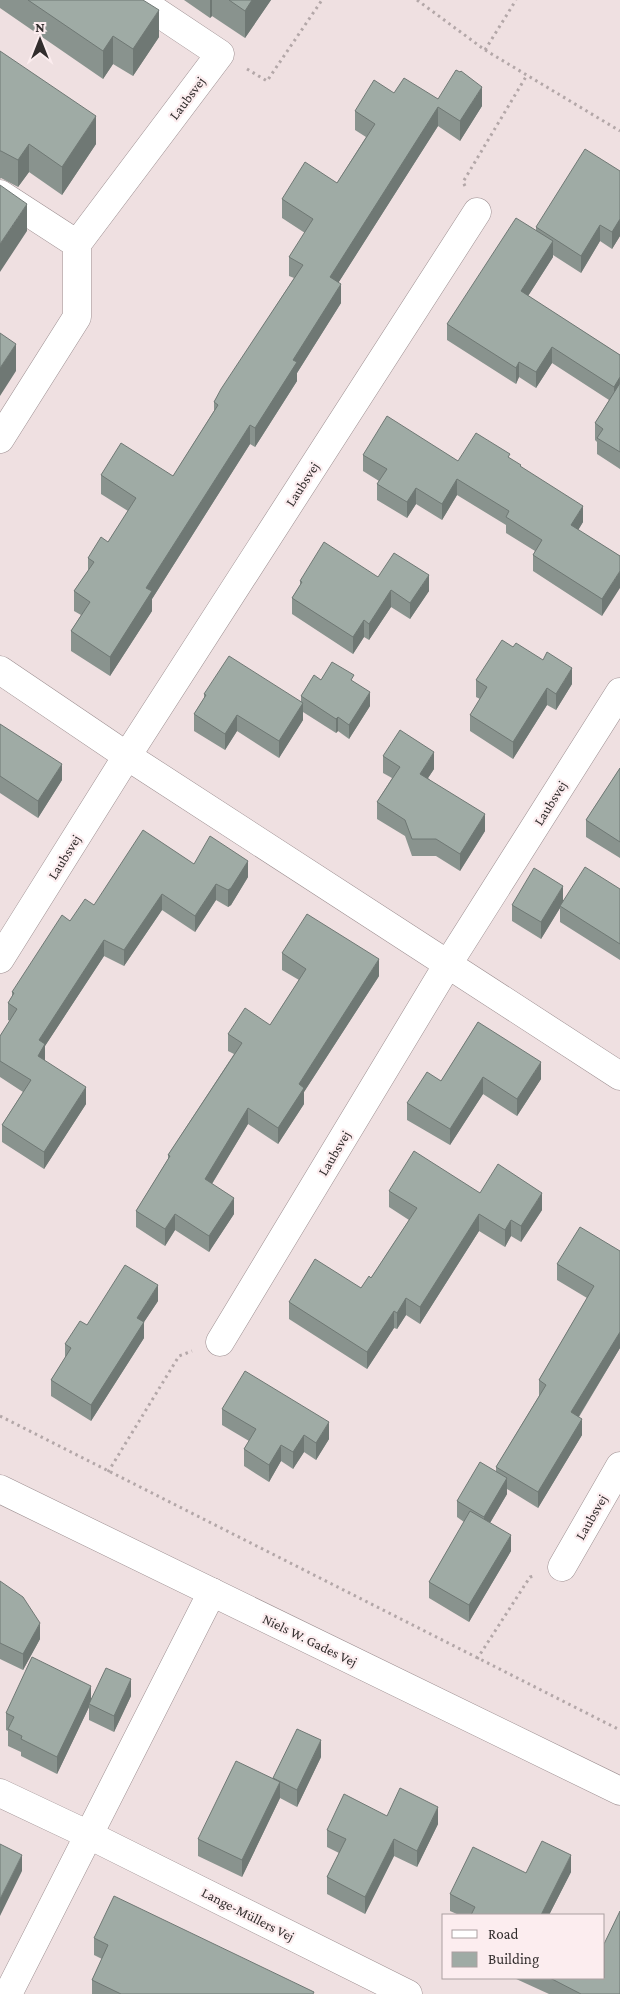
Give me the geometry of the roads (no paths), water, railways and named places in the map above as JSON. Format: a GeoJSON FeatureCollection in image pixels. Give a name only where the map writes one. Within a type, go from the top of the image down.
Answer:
{"type":"FeatureCollection","features":[{"type":"Feature","properties":{"kind":"street","name":"Laubsvej"},"geometry":{"type":"LineString","coordinates":[[77,244],[220,54],[139,0]]}},
{"type":"Feature","properties":{"kind":"street"},"geometry":{"type":"LineString","coordinates":[[0,194],[77,244],[77,317],[0,439]]}},
{"type":"Feature","properties":{"kind":"street","name":"Laubsvej"},"geometry":{"type":"LineString","coordinates":[[0,959],[127,756],[477,212]]}},
{"type":"Feature","properties":{"kind":"street"},"geometry":{"type":"LineString","coordinates":[[0,670],[127,756],[620,1076]]}},
{"type":"Feature","properties":{"kind":"street","name":"Laubsvej"},"geometry":{"type":"LineString","coordinates":[[220,1342],[448,964],[620,692]]}},
{"type":"Feature","properties":{"kind":"street","name":"Laubsvej"},"geometry":{"type":"LineString","coordinates":[[562,1568],[620,1466]]}},
{"type":"Feature","properties":{"kind":"street","name":"Niels W. Gades Vej"},"geometry":{"type":"LineString","coordinates":[[0,1489],[620,1791]]}},
{"type":"Feature","properties":{"kind":"street"},"geometry":{"type":"LineString","coordinates":[[8,1994],[212,1592]]}},
{"type":"Feature","properties":{"kind":"street","name":"Lange-Müllers Vej"},"geometry":{"type":"LineString","coordinates":[[0,1793],[89,1835],[408,1994]]}}]}
